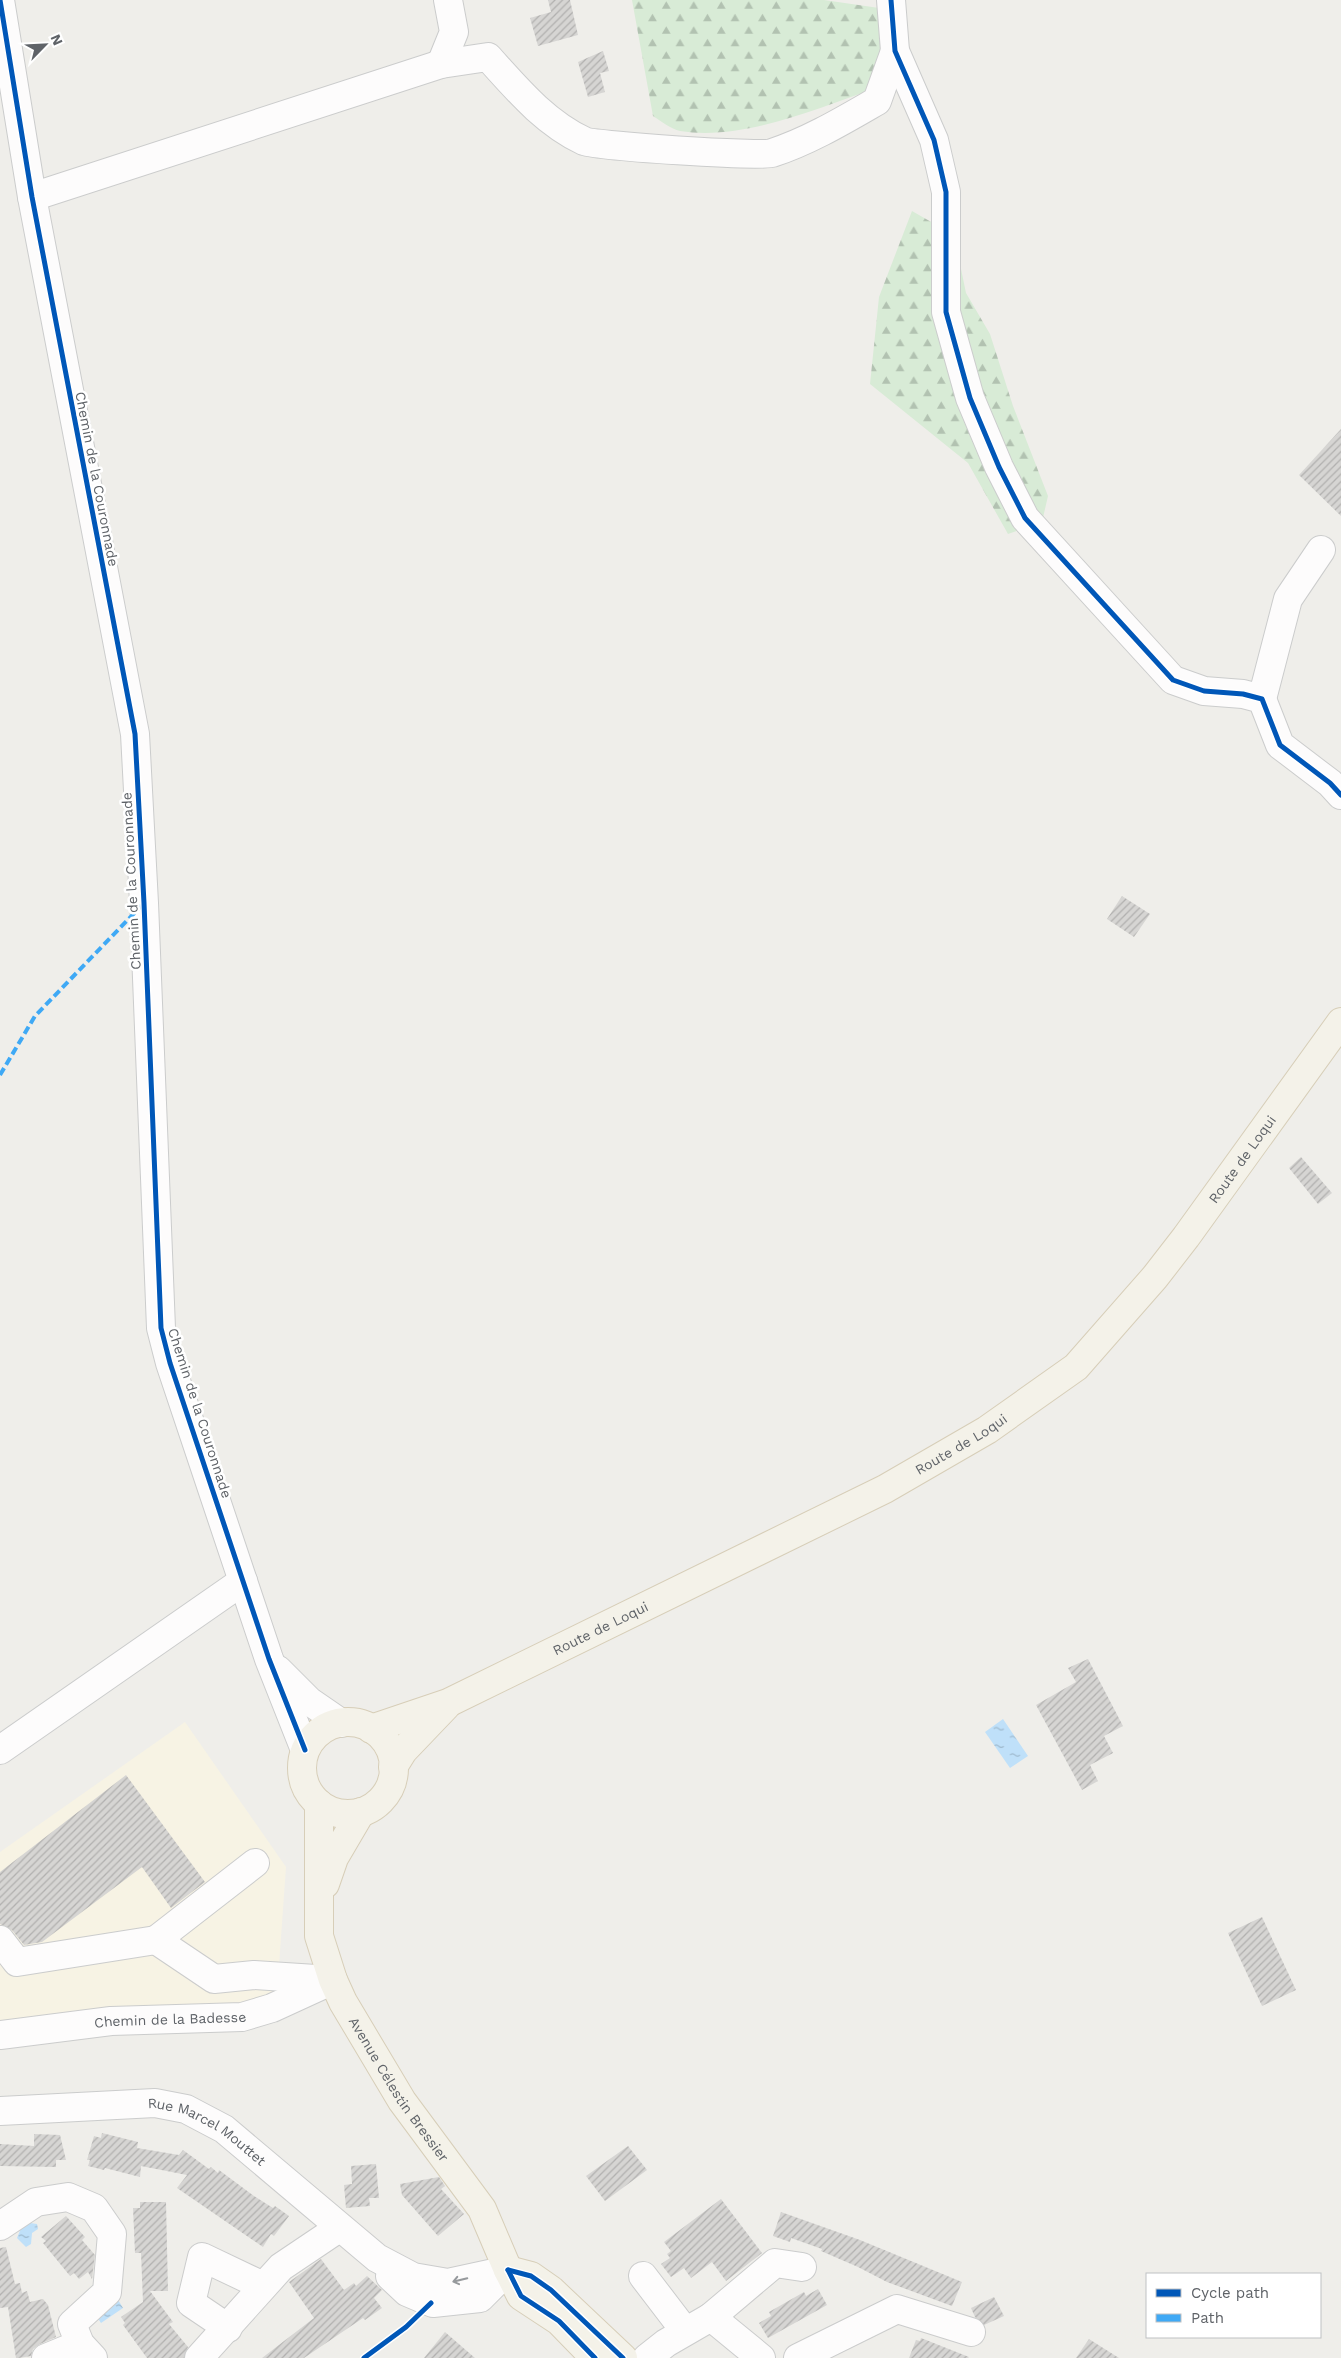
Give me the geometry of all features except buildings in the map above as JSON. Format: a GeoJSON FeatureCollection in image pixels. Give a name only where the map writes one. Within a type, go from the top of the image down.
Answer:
{"type":"FeatureCollection","features":[{"type":"Feature","properties":{"kind":"main road","name":"Route de Loqui"},"geometry":{"type":"LineString","coordinates":[[371,1728],[448,1703],[885,1489],[987,1430],[1076,1367],[1186,1237],[1341,1022]]}},
{"type":"Feature","properties":{"kind":"main road","name":"Route de Loqui"},"geometry":{"type":"LineString","coordinates":[[393,1767],[403,1751],[448,1703]]}},
{"type":"Feature","properties":{"kind":"main road"},"geometry":{"type":"LineString","coordinates":[[341,1722],[357,1723],[371,1728],[383,1739],[390,1752],[393,1767],[392,1782],[385,1795],[374,1806],[361,1812],[339,1813],[319,1804],[309,1793],[303,1779],[302,1764],[305,1750],[326,1727],[341,1722]]}},
{"type":"Feature","properties":{"kind":"main road","name":"Avenue Célestin Bressier"},"geometry":{"type":"LineString","coordinates":[[319,1804],[319,1936],[333,1980],[359,2030],[402,2101],[482,2209],[521,2296],[559,2322],[595,2358]]}},
{"type":"Feature","properties":{"kind":"main road","name":"Avenue Célestin Bressier"},"geometry":{"type":"LineString","coordinates":[[320,1897],[334,1858],[361,1812]]}},
{"type":"Feature","properties":{"kind":"main road"},"geometry":{"type":"LineString","coordinates":[[508,2270],[531,2276],[551,2290],[623,2358]]}},
{"type":"Feature","properties":{"kind":"street","name":"Chemin de la Couronnade"},"geometry":{"type":"LineString","coordinates":[[0,0],[32,197],[135,734],[144,903],[161,1328],[170,1363],[269,1659],[305,1750]]}},
{"type":"Feature","properties":{"kind":"street"},"geometry":{"type":"LineString","coordinates":[[441,64],[454,32],[448,0]]}},
{"type":"Feature","properties":{"kind":"street"},"geometry":{"type":"LineString","coordinates":[[891,0],[895,51],[934,140],[946,192],[946,312],[970,398],[999,467],[1025,518],[1173,680],[1204,691],[1243,694],[1262,699]]}},
{"type":"Feature","properties":{"kind":"street"},"geometry":{"type":"LineString","coordinates":[[32,197],[441,64],[488,57],[538,112],[585,142],[654,149],[770,154],[834,125],[877,101],[895,51]]}},
{"type":"Feature","properties":{"kind":"street"},"geometry":{"type":"LineString","coordinates":[[1320,550],[1288,599],[1262,699],[1280,745],[1337,785]]}},
{"type":"Feature","properties":{"kind":"street"},"geometry":{"type":"LineString","coordinates":[[0,1750],[243,1581]]}},
{"type":"Feature","properties":{"kind":"street","name":"Chemin de la Couronnade"},"geometry":{"type":"LineString","coordinates":[[269,1659],[309,1701],[341,1722]]}},
{"type":"Feature","properties":{"kind":"street"},"geometry":{"type":"LineString","coordinates":[[0,1940],[17,1962],[156,1940],[255,1863]]}},
{"type":"Feature","properties":{"kind":"street"},"geometry":{"type":"LineString","coordinates":[[156,1940],[214,1979],[254,1975],[333,1980]]}},
{"type":"Feature","properties":{"kind":"street","name":"Chemin de la Badesse"},"geometry":{"type":"LineString","coordinates":[[0,2034],[112,2021],[242,2016],[272,2008],[333,1980]]}},
{"type":"Feature","properties":{"kind":"street","name":"Rue Marcel Mouttet"},"geometry":{"type":"LineString","coordinates":[[0,2111],[154,2102],[186,2109],[224,2128],[377,2258],[413,2277],[448,2283],[508,2270]]}},
{"type":"Feature","properties":{"kind":"street"},"geometry":{"type":"LineString","coordinates":[[0,2226],[36,2202],[68,2197],[94,2208],[112,2234],[107,2292],[72,2324],[86,2351],[46,2358]]}},
{"type":"Feature","properties":{"kind":"street"},"geometry":{"type":"LineString","coordinates":[[199,2358],[281,2267],[340,2228]]}},
{"type":"Feature","properties":{"kind":"street"},"geometry":{"type":"LineString","coordinates":[[228,2328],[191,2303],[202,2257],[264,2286]]}},
{"type":"Feature","properties":{"kind":"street"},"geometry":{"type":"LineString","coordinates":[[647,2358],[685,2331],[710,2317],[775,2263],[802,2267]]}},
{"type":"Feature","properties":{"kind":"street"},"geometry":{"type":"LineString","coordinates":[[643,2276],[685,2331]]}},
{"type":"Feature","properties":{"kind":"street"},"geometry":{"type":"LineString","coordinates":[[798,2358],[897,2309],[971,2332]]}},
{"type":"Feature","properties":{"kind":"street"},"geometry":{"type":"LineString","coordinates":[[710,2317],[761,2358]]}},
{"type":"Feature","properties":{"kind":"shaded area"},"geometry":{"type":"Polygon","coordinates":[[[185,1722],[286,1867],[275,2022],[0,2043],[0,1852],[185,1722]]]}},
{"type":"Feature","properties":{"kind":"green space"},"geometry":{"type":"Polygon","coordinates":[[[632,0],[824,0],[886,9],[889,51],[874,89],[803,114],[754,127],[704,133],[680,131],[653,116],[632,0]]]}},
{"type":"Feature","properties":{"kind":"green space"},"geometry":{"type":"Polygon","coordinates":[[[912,211],[954,235],[966,293],[990,334],[1013,406],[1048,496],[1042,522],[1008,534],[968,463],[870,384],[879,297],[912,211]]]}},
{"type":"Feature","properties":{"kind":"water"},"geometry":{"type":"Polygon","coordinates":[[[1003,1719],[1028,1756],[1010,1768],[985,1732],[1003,1719]]]}},
{"type":"Feature","properties":{"kind":"water"},"geometry":{"type":"Polygon","coordinates":[[[30,2223],[37,2224],[38,2229],[32,2233],[31,2244],[26,2247],[17,2238],[21,2228],[30,2223]]]}},
{"type":"Feature","properties":{"kind":"water"},"geometry":{"type":"Polygon","coordinates":[[[117,2298],[123,2308],[101,2323],[95,2314],[117,2298]]]}},
{"type":"Feature","properties":{"kind":"marked path"},"geometry":{"type":"LineString","coordinates":[[0,1075],[35,1016],[144,903]]}},
{"type":"Feature","properties":{"kind":"cycle path"},"geometry":{"type":"LineString","coordinates":[[0,0],[32,197],[135,734],[144,903],[161,1328],[170,1363],[269,1659],[305,1750]]}},
{"type":"Feature","properties":{"kind":"cycle path"},"geometry":{"type":"LineString","coordinates":[[891,0],[895,51],[934,140],[946,192],[946,312],[970,398],[999,467],[1025,518],[1173,680],[1204,691],[1243,694],[1262,699],[1280,745],[1330,783],[1341,795]]}},
{"type":"Feature","properties":{"kind":"cycle path"},"geometry":{"type":"LineString","coordinates":[[508,2270],[531,2276],[551,2290],[623,2358]]}},
{"type":"Feature","properties":{"kind":"cycle path"},"geometry":{"type":"LineString","coordinates":[[508,2270],[521,2296],[559,2321],[595,2358]]}},
{"type":"Feature","properties":{"kind":"cycle path"},"geometry":{"type":"LineString","coordinates":[[364,2358],[406,2327],[431,2303]]}}]}
